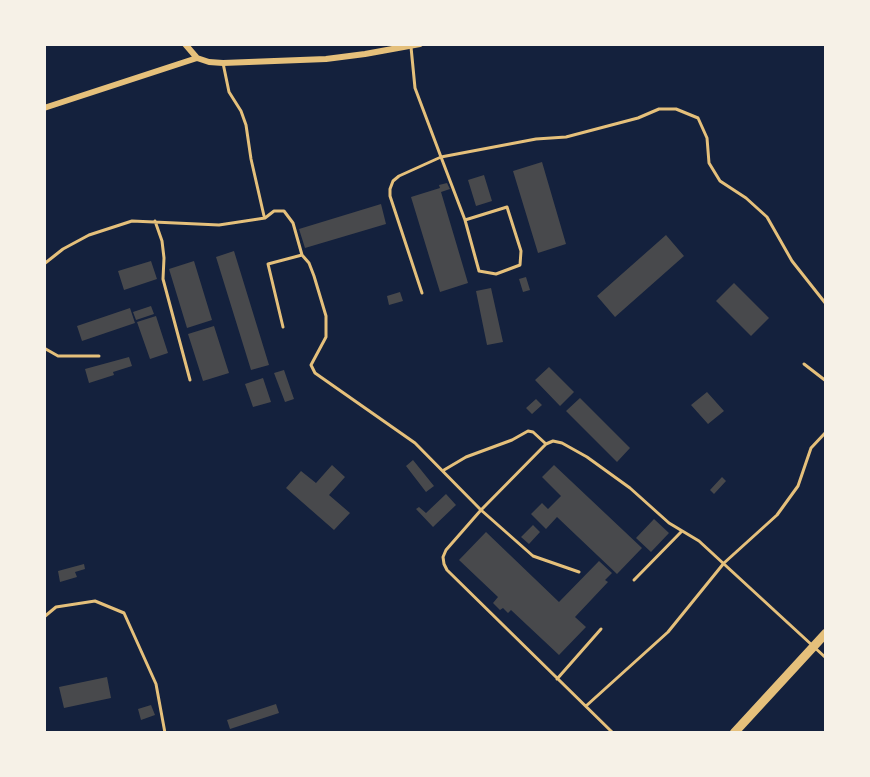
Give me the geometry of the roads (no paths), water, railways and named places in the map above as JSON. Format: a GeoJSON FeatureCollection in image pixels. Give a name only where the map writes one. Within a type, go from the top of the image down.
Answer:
{"type":"FeatureCollection","features":[{"type":"Feature","properties":{"kind":"main road"},"geometry":{"type":"LineString","coordinates":[[734,733],[826,633]]}},
{"type":"Feature","properties":{"kind":"street"},"geometry":{"type":"LineString","coordinates":[[185,44],[197,58],[223,63],[326,59],[420,44]]}},
{"type":"Feature","properties":{"kind":"street"},"geometry":{"type":"LineString","coordinates":[[44,108],[197,58]]}},
{"type":"Feature","properties":{"kind":"lane"},"geometry":{"type":"LineString","coordinates":[[411,46],[415,88],[465,220],[479,271],[496,274],[520,265],[521,251],[507,207],[465,220]]}},
{"type":"Feature","properties":{"kind":"lane"},"geometry":{"type":"LineString","coordinates":[[223,63],[229,92],[246,125],[265,218]]}},
{"type":"Feature","properties":{"kind":"lane"},"geometry":{"type":"LineString","coordinates":[[422,293],[390,196],[393,181],[399,176],[441,157],[536,139],[566,137],[638,118],[659,109],[676,109],[698,118],[707,138],[709,163],[720,181],[767,217],[792,261],[826,304]]}},
{"type":"Feature","properties":{"kind":"lane"},"geometry":{"type":"LineString","coordinates":[[44,264],[89,235],[132,221],[219,225],[265,218],[274,211],[284,211],[293,223],[326,316],[326,337],[311,365],[315,373],[405,434],[481,510],[533,556],[579,572]]}},
{"type":"Feature","properties":{"kind":"lane"},"geometry":{"type":"LineString","coordinates":[[155,221],[163,249],[163,279],[190,380]]}},
{"type":"Feature","properties":{"kind":"lane"},"geometry":{"type":"LineString","coordinates":[[283,327],[268,264],[302,255]]}},
{"type":"Feature","properties":{"kind":"lane"},"geometry":{"type":"LineString","coordinates":[[44,348],[58,356],[99,356]]}},
{"type":"Feature","properties":{"kind":"lane"},"geometry":{"type":"LineString","coordinates":[[804,364],[826,381]]}},
{"type":"Feature","properties":{"kind":"lane"},"geometry":{"type":"LineString","coordinates":[[442,470],[528,431],[546,444]]}},
{"type":"Feature","properties":{"kind":"lane"},"geometry":{"type":"LineString","coordinates":[[586,706],[668,632],[724,563],[777,515],[798,486],[811,448],[826,432]]}},
{"type":"Feature","properties":{"kind":"lane"},"geometry":{"type":"LineString","coordinates":[[613,733],[444,564],[446,550],[481,510],[546,444],[553,441],[587,457],[630,488],[669,523],[699,541],[826,658]]}},
{"type":"Feature","properties":{"kind":"lane"},"geometry":{"type":"LineString","coordinates":[[634,580],[682,531]]}},
{"type":"Feature","properties":{"kind":"lane"},"geometry":{"type":"LineString","coordinates":[[44,617],[56,607],[95,601],[124,613],[156,684],[165,733]]}},
{"type":"Feature","properties":{"kind":"lane"},"geometry":{"type":"LineString","coordinates":[[557,679],[601,629]]}}]}
